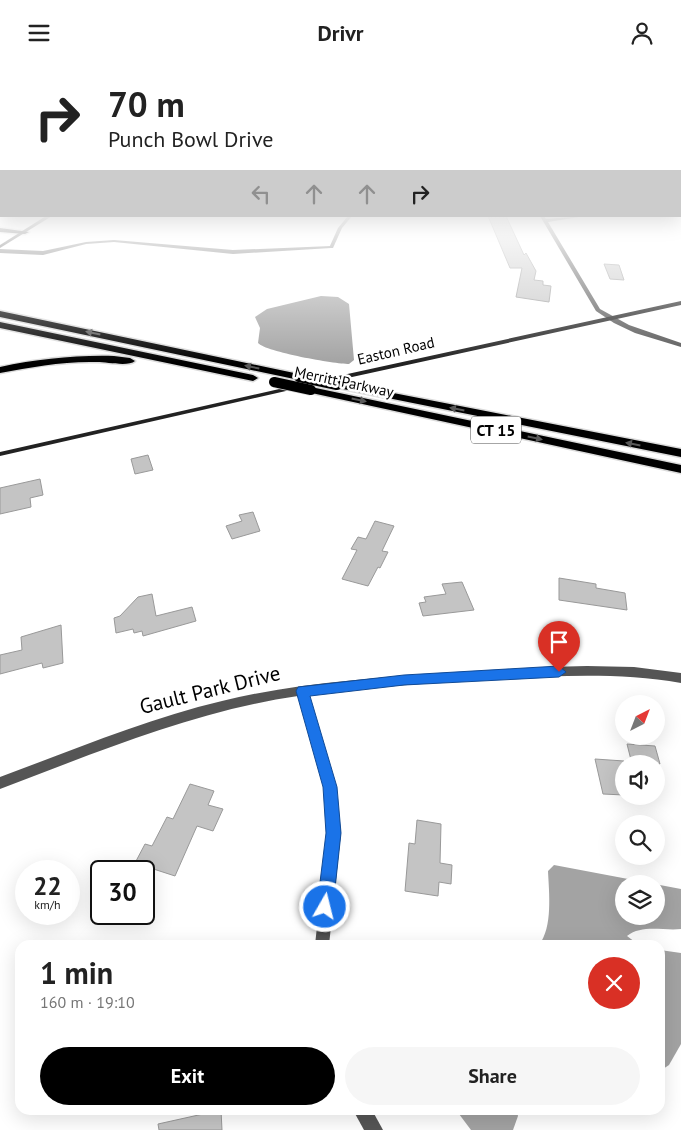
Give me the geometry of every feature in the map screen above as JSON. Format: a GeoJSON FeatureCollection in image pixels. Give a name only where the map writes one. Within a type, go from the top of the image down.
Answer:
{"type":"FeatureCollection","features":[{"type":"Feature","properties":{"kind":"highway","name":"Merritt Parkway"},"geometry":{"type":"LineString","coordinates":[[0,314],[337,385],[681,453]]}},
{"type":"Feature","properties":{"kind":"highway","name":"Merritt Parkway"},"geometry":{"type":"LineString","coordinates":[[0,325],[681,469]]}},
{"type":"Feature","properties":{"kind":"highway"},"geometry":{"type":"LineString","coordinates":[[0,371],[61,360],[110,359],[274,383]]}},
{"type":"Feature","properties":{"kind":"main road","name":"Easton Road"},"geometry":{"type":"LineString","coordinates":[[0,454],[681,303]]}},
{"type":"Feature","properties":{"kind":"street"},"geometry":{"type":"LineString","coordinates":[[570,264],[598,309],[611,318],[654,337],[681,345]]}},
{"type":"Feature","properties":{"kind":"street"},"geometry":{"type":"LineString","coordinates":[[302,691],[404,680],[559,672],[626,671],[681,678]]}},
{"type":"Feature","properties":{"kind":"street","name":"Gault Park Drive"},"geometry":{"type":"LineString","coordinates":[[0,783],[173,719],[232,704],[302,691],[330,787],[334,833],[323,940]]}},
{"type":"Feature","properties":{"kind":"street"},"geometry":{"type":"LineString","coordinates":[[365,1115],[374,1130]]}},
{"type":"Feature","properties":{"kind":"shaded area"},"geometry":{"type":"Polygon","coordinates":[[[321,296],[338,297],[349,304],[354,360],[349,364],[287,354],[258,343],[260,328],[255,317],[267,309],[321,296]]]}},
{"type":"Feature","properties":{"kind":"shaded area"},"geometry":{"type":"Polygon","coordinates":[[[554,865],[615,876],[615,925],[665,925],[665,886],[681,889],[681,929],[639,930],[627,936],[632,940],[542,940],[548,919],[548,871],[554,865]]]}},
{"type":"Feature","properties":{"kind":"shaded area"},"geometry":{"type":"Polygon","coordinates":[[[665,951],[681,953],[681,1044],[669,1065],[665,1068],[665,951]]]}},
{"type":"Feature","properties":{"kind":"shaded area"},"geometry":{"type":"Polygon","coordinates":[[[460,1115],[518,1115],[513,1130],[471,1130],[460,1115]]]}},
{"type":"Feature","properties":{"kind":"building"},"geometry":{"type":"Polygon","coordinates":[[[508,264],[532,264],[536,271],[534,280],[543,281],[543,285],[551,286],[549,302],[516,297],[522,268],[510,268],[508,264]]]}},
{"type":"Feature","properties":{"kind":"building"},"geometry":{"type":"Polygon","coordinates":[[[604,264],[619,265],[624,280],[610,279],[604,264]]]}},
{"type":"Feature","properties":{"kind":"building"},"geometry":{"type":"Polygon","coordinates":[[[148,455],[153,470],[135,474],[131,459],[148,455]]]}},
{"type":"Feature","properties":{"kind":"building"},"geometry":{"type":"Polygon","coordinates":[[[40,479],[43,495],[30,498],[31,507],[0,514],[0,488],[40,479]]]}},
{"type":"Feature","properties":{"kind":"building"},"geometry":{"type":"Polygon","coordinates":[[[253,512],[260,531],[232,539],[226,526],[242,521],[239,515],[253,512]]]}},
{"type":"Feature","properties":{"kind":"building"},"geometry":{"type":"Polygon","coordinates":[[[375,521],[394,526],[382,551],[388,552],[380,568],[378,567],[368,586],[342,579],[357,550],[351,549],[358,537],[366,539],[375,521]]]}},
{"type":"Feature","properties":{"kind":"building"},"geometry":{"type":"Polygon","coordinates":[[[559,578],[596,584],[596,588],[625,593],[627,610],[559,600],[559,578]]]}},
{"type":"Feature","properties":{"kind":"building"},"geometry":{"type":"Polygon","coordinates":[[[462,582],[474,610],[423,616],[419,603],[426,602],[424,597],[446,594],[442,584],[462,582]]]}},
{"type":"Feature","properties":{"kind":"building"},"geometry":{"type":"Polygon","coordinates":[[[152,594],[156,616],[192,607],[196,621],[143,636],[142,631],[134,633],[133,629],[116,633],[114,618],[120,616],[138,597],[152,594]]]}},
{"type":"Feature","properties":{"kind":"building"},"geometry":{"type":"Polygon","coordinates":[[[61,625],[63,663],[43,668],[42,663],[0,674],[0,655],[22,650],[21,637],[61,625]]]}},
{"type":"Feature","properties":{"kind":"building"},"geometry":{"type":"Polygon","coordinates":[[[627,745],[655,746],[658,755],[630,755],[627,745]]]}},
{"type":"Feature","properties":{"kind":"building"},"geometry":{"type":"Polygon","coordinates":[[[595,759],[615,760],[615,795],[603,794],[595,759]]]}},
{"type":"Feature","properties":{"kind":"building"},"geometry":{"type":"Polygon","coordinates":[[[190,784],[214,791],[208,805],[223,809],[213,831],[197,826],[175,876],[155,870],[155,860],[137,860],[145,844],[152,846],[167,817],[173,819],[190,784]]]}},
{"type":"Feature","properties":{"kind":"building"},"geometry":{"type":"Polygon","coordinates":[[[417,820],[441,824],[440,863],[452,865],[451,884],[439,882],[438,896],[405,891],[409,843],[415,844],[417,820]]]}},
{"type":"Feature","properties":{"kind":"building"},"geometry":{"type":"Polygon","coordinates":[[[198,1115],[221,1115],[222,1130],[159,1130],[158,1124],[198,1115]]]}},
{"type":"Feature","properties":{"kind":"route"},"geometry":{"type":"LineString","coordinates":[[325,907],[334,833],[330,787],[302,691],[404,680],[559,672]]}}]}
